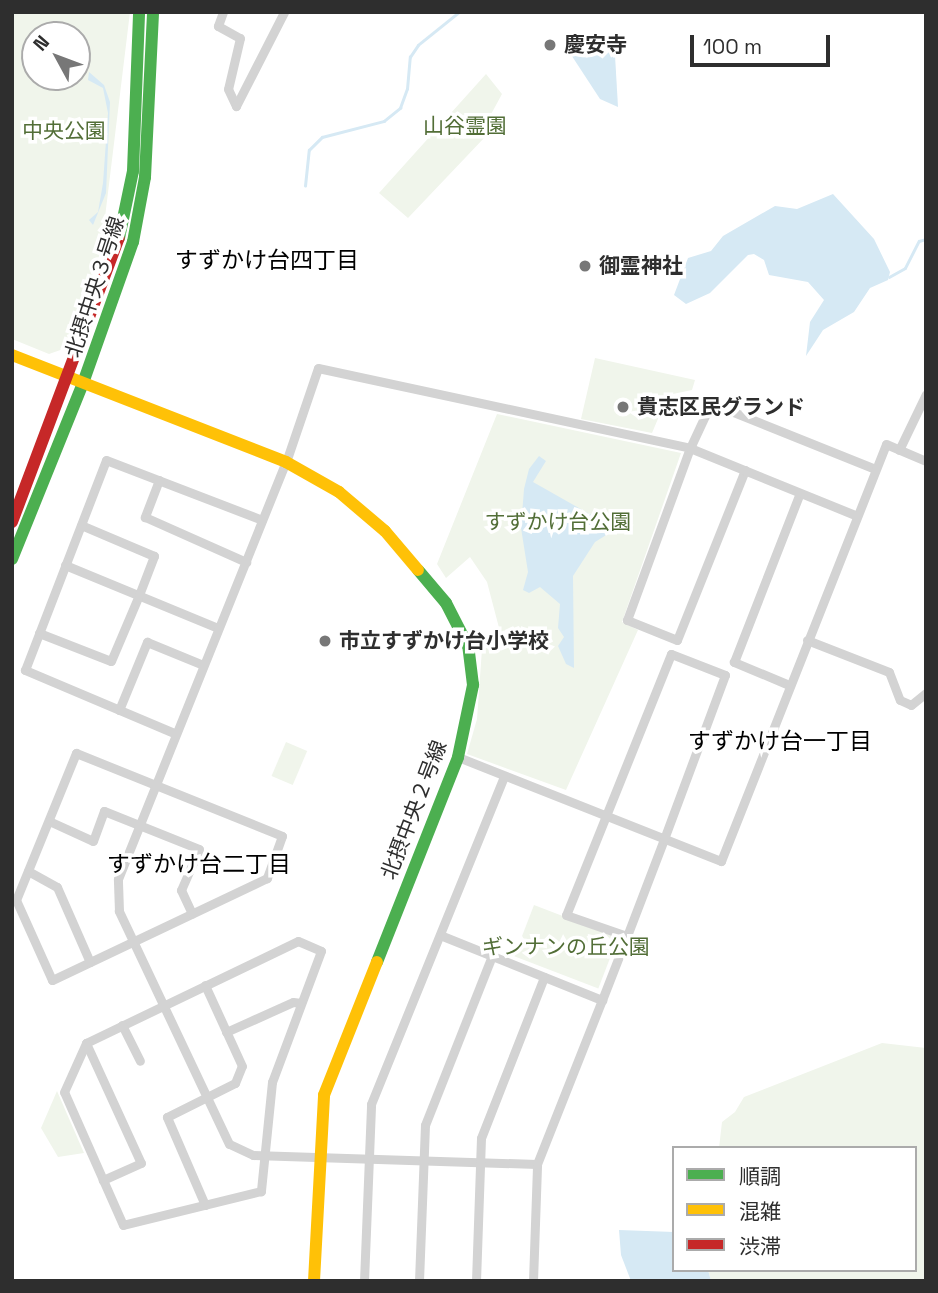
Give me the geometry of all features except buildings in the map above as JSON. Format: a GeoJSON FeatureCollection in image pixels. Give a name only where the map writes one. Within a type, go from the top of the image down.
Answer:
{"type":"FeatureCollection","features":[{"type":"Feature","properties":{"kind":"street","name":"北摂中央３号線"},"geometry":{"type":"LineString","coordinates":[[12,522],[121,234],[133,171],[139,12]]}},
{"type":"Feature","properties":{"kind":"street","name":"北摂中央３号線"},"geometry":{"type":"LineString","coordinates":[[12,559],[119,288],[140,214],[153,12]]}},
{"type":"Feature","properties":{"kind":"street"},"geometry":{"type":"LineString","coordinates":[[223,12],[218,26],[240,38],[228,89],[236,106],[284,12]]}},
{"type":"Feature","properties":{"kind":"street","name":"北摂中央２号線"},"geometry":{"type":"LineString","coordinates":[[12,355],[286,462],[340,492],[385,531],[446,603],[468,646],[473,685],[458,757],[324,1094],[318,1158],[314,1281]]}},
{"type":"Feature","properties":{"kind":"street"},"geometry":{"type":"LineString","coordinates":[[537,1164],[262,1155],[229,1144],[119,911],[118,879],[138,824],[286,462],[318,368],[690,448],[855,515]]}},
{"type":"Feature","properties":{"kind":"street"},"geometry":{"type":"LineString","coordinates":[[899,450],[926,394]]}},
{"type":"Feature","properties":{"kind":"street"},"geometry":{"type":"LineString","coordinates":[[745,470],[677,640],[627,620],[690,448],[711,403],[876,468]]}},
{"type":"Feature","properties":{"kind":"street"},"geometry":{"type":"LineString","coordinates":[[458,757],[721,861],[855,515],[886,444],[926,461]]}},
{"type":"Feature","properties":{"kind":"street"},"geometry":{"type":"LineString","coordinates":[[174,733],[25,670],[106,460],[262,520]]}},
{"type":"Feature","properties":{"kind":"street"},"geometry":{"type":"LineString","coordinates":[[159,480],[145,517],[246,562]]}},
{"type":"Feature","properties":{"kind":"street"},"geometry":{"type":"LineString","coordinates":[[789,684],[734,662],[800,493]]}},
{"type":"Feature","properties":{"kind":"street"},"geometry":{"type":"LineString","coordinates":[[39,633],[111,661],[154,556],[80,526]]}},
{"type":"Feature","properties":{"kind":"street"},"geometry":{"type":"LineString","coordinates":[[65,565],[218,628]]}},
{"type":"Feature","properties":{"kind":"street"},"geometry":{"type":"LineString","coordinates":[[807,640],[889,671],[900,700],[911,705],[926,693]]}},
{"type":"Feature","properties":{"kind":"street"},"geometry":{"type":"LineString","coordinates":[[119,710],[147,642],[203,665]]}},
{"type":"Feature","properties":{"kind":"street"},"geometry":{"type":"LineString","coordinates":[[533,1281],[537,1164],[664,839],[725,675],[671,654],[566,915],[626,936]]}},
{"type":"Feature","properties":{"kind":"street"},"geometry":{"type":"LineString","coordinates":[[76,753],[154,782],[282,836],[267,878],[52,980],[16,900],[49,821],[76,753]]}},
{"type":"Feature","properties":{"kind":"street"},"geometry":{"type":"LineString","coordinates":[[364,1281],[371,1104],[504,775]]}},
{"type":"Feature","properties":{"kind":"street"},"geometry":{"type":"LineString","coordinates":[[49,821],[93,841],[104,811],[198,849],[181,890],[192,915]]}},
{"type":"Feature","properties":{"kind":"street"},"geometry":{"type":"LineString","coordinates":[[28,871],[57,887],[90,962]]}},
{"type":"Feature","properties":{"kind":"street"},"geometry":{"type":"LineString","coordinates":[[440,935],[602,1000]]}},
{"type":"Feature","properties":{"kind":"street"},"geometry":{"type":"LineString","coordinates":[[298,942],[321,951],[272,1082],[262,1155],[261,1191],[123,1225],[64,1092],[86,1043],[205,985],[298,942]]}},
{"type":"Feature","properties":{"kind":"street"},"geometry":{"type":"LineString","coordinates":[[419,1281],[425,1125],[492,956]]}},
{"type":"Feature","properties":{"kind":"street"},"geometry":{"type":"LineString","coordinates":[[476,1281],[481,1138],[544,977]]}},
{"type":"Feature","properties":{"kind":"street"},"geometry":{"type":"LineString","coordinates":[[205,985],[242,1066],[235,1083],[167,1117],[205,1205]]}},
{"type":"Feature","properties":{"kind":"street"},"geometry":{"type":"LineString","coordinates":[[226,1032],[293,1002],[301,1003]]}},
{"type":"Feature","properties":{"kind":"street"},"geometry":{"type":"LineString","coordinates":[[122,1025],[140,1061]]}},
{"type":"Feature","properties":{"kind":"street"},"geometry":{"type":"LineString","coordinates":[[86,1043],[141,1163],[103,1180]]}},
{"type":"Feature","properties":{"kind":"green space","name":"中央公園"},"geometry":{"type":"Polygon","coordinates":[[[12,12],[130,12],[101,250],[69,347],[49,354],[12,339],[12,12]]]}},
{"type":"Feature","properties":{"kind":"green space","name":"山谷霊園"},"geometry":{"type":"Polygon","coordinates":[[[486,74],[502,94],[489,118],[485,137],[408,218],[379,193],[486,74]]]}},
{"type":"Feature","properties":{"kind":"green space","name":"貴志区民グランド"},"geometry":{"type":"Polygon","coordinates":[[[595,358],[695,380],[692,390],[668,395],[652,433],[581,419],[595,358]]]}},
{"type":"Feature","properties":{"kind":"green space","name":"すずかけ台公園"},"geometry":{"type":"Polygon","coordinates":[[[497,414],[681,453],[622,622],[638,630],[566,790],[467,754],[477,719],[482,649],[503,643],[487,582],[470,557],[446,578],[437,564],[497,414]]]}},
{"type":"Feature","properties":{"kind":"green space"},"geometry":{"type":"Polygon","coordinates":[[[286,742],[307,751],[293,785],[272,776],[286,742]]]}},
{"type":"Feature","properties":{"kind":"green space","name":"ギンナンの丘公園"},"geometry":{"type":"Polygon","coordinates":[[[534,905],[618,937],[598,989],[514,956],[534,905]]]}},
{"type":"Feature","properties":{"kind":"green space"},"geometry":{"type":"Polygon","coordinates":[[[882,1043],[926,1048],[926,1281],[711,1281],[709,1272],[917,1272],[917,1146],[719,1146],[722,1122],[735,1112],[744,1097],[882,1043]]]}},
{"type":"Feature","properties":{"kind":"green space"},"geometry":{"type":"Polygon","coordinates":[[[57,1091],[84,1153],[58,1157],[41,1128],[57,1091]]]}},
{"type":"Feature","properties":{"kind":"water"},"geometry":{"type":"Polygon","coordinates":[[[566,36],[614,38],[618,107],[600,99],[566,47],[566,36]]]}},
{"type":"Feature","properties":{"kind":"water"},"geometry":{"type":"Polygon","coordinates":[[[91,74],[104,85],[110,102],[106,193],[93,225],[89,220],[98,212],[103,183],[108,113],[103,88],[91,82],[91,74]]]}},
{"type":"Feature","properties":{"kind":"water"},"geometry":{"type":"Polygon","coordinates":[[[833,194],[874,239],[890,272],[888,280],[870,288],[854,312],[823,330],[806,356],[810,322],[824,300],[808,282],[769,275],[764,260],[754,254],[748,255],[710,293],[686,304],[674,295],[688,258],[711,251],[723,236],[775,206],[797,209],[833,194]]]}},
{"type":"Feature","properties":{"kind":"water"},"geometry":{"type":"Polygon","coordinates":[[[539,456],[546,461],[533,482],[616,529],[595,542],[573,576],[574,668],[566,664],[558,646],[564,637],[558,628],[560,604],[540,587],[529,593],[523,590],[528,572],[521,528],[524,489],[529,469],[539,456]]]}},
{"type":"Feature","properties":{"kind":"water"},"geometry":{"type":"Polygon","coordinates":[[[619,1230],[672,1232],[672,1272],[709,1272],[711,1281],[631,1281],[621,1255],[619,1230]]]}},
{"type":"Feature","properties":{"kind":"waterway"},"geometry":{"type":"LineString","coordinates":[[305,186],[309,150],[322,137],[384,121],[400,108],[407,89],[410,57],[418,45],[459,12]]}},
{"type":"Feature","properties":{"kind":"waterway"},"geometry":{"type":"LineString","coordinates":[[889,277],[905,268],[919,241],[926,239]]}},
{"type":"Feature","properties":{"kind":"traffic: fast"},"geometry":{"type":"LineString","coordinates":[[119,238],[133,171],[139,12]]}},
{"type":"Feature","properties":{"kind":"traffic: fast"},"geometry":{"type":"LineString","coordinates":[[12,559],[83,383],[133,242],[145,177],[153,12]]}},
{"type":"Feature","properties":{"kind":"traffic: fast"},"geometry":{"type":"LineString","coordinates":[[377,962],[458,757],[473,685],[468,646],[446,603],[418,570]]}},
{"type":"Feature","properties":{"kind":"traffic: slow"},"geometry":{"type":"LineString","coordinates":[[12,355],[286,462],[339,492],[385,531],[418,570]]}},
{"type":"Feature","properties":{"kind":"traffic: slow"},"geometry":{"type":"LineString","coordinates":[[314,1281],[324,1095],[377,962]]}},
{"type":"Feature","properties":{"kind":"traffic: jam"},"geometry":{"type":"LineString","coordinates":[[12,522],[119,238]]}},
{"type":"Feature","properties":{"kind":"place","name":"慶安寺"},"geometry":{"type":"Point","coordinates":[550,45]}},
{"type":"Feature","properties":{"kind":"place","name":"御霊神社"},"geometry":{"type":"Point","coordinates":[585,266]}},
{"type":"Feature","properties":{"kind":"place","name":"貴志区民グランド"},"geometry":{"type":"Point","coordinates":[623,407]}},
{"type":"Feature","properties":{"kind":"place","name":"市立すずかけ台小学校"},"geometry":{"type":"Point","coordinates":[325,641]}},
{"type":"Feature","properties":{"kind":"district","name":"すずかけ台四丁目"},"geometry":{"type":"Point","coordinates":[267,260]}},
{"type":"Feature","properties":{"kind":"district","name":"すずかけ台一丁目"},"geometry":{"type":"Point","coordinates":[780,741]}},
{"type":"Feature","properties":{"kind":"district","name":"すずかけ台二丁目"},"geometry":{"type":"Point","coordinates":[199,864]}}]}
